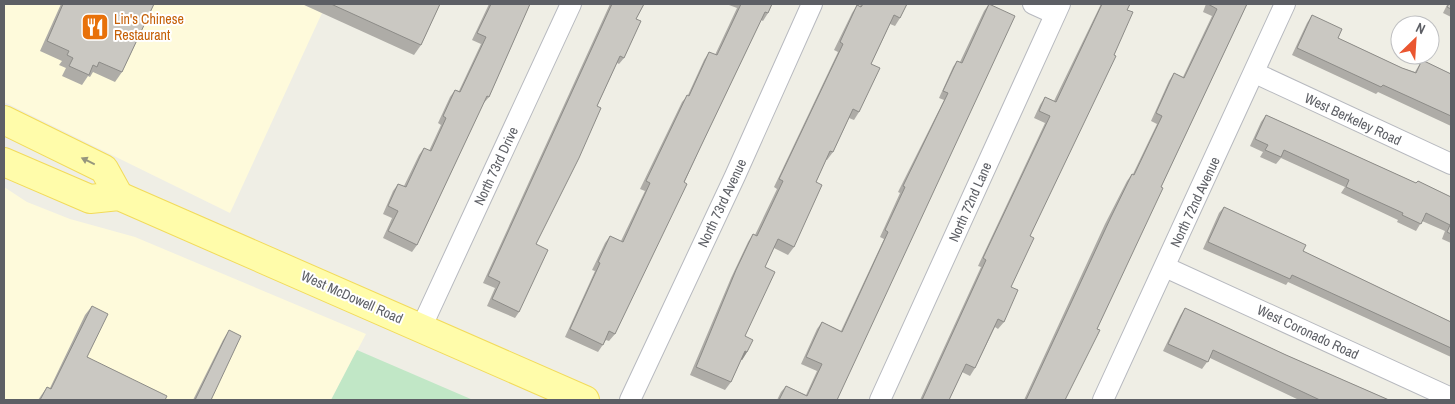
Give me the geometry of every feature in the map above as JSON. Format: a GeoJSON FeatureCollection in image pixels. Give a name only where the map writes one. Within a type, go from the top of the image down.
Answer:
{"type":"FeatureCollection","features":[{"type":"Feature","properties":{"kind":"main road"},"geometry":{"type":"LineString","coordinates":[[4,120],[104,169],[119,196]]}},
{"type":"Feature","properties":{"kind":"main road","name":"West McDowell Road"},"geometry":{"type":"LineString","coordinates":[[4,162],[90,199],[119,196],[585,400]]}},
{"type":"Feature","properties":{"kind":"street","name":"North 73rd Drive"},"geometry":{"type":"LineString","coordinates":[[421,328],[571,4]]}},
{"type":"Feature","properties":{"kind":"street","name":"North 73rd Avenue"},"geometry":{"type":"LineString","coordinates":[[630,400],[735,176],[812,4]]}},
{"type":"Feature","properties":{"kind":"street"},"geometry":{"type":"LineString","coordinates":[[1032,4],[1057,9]]}},
{"type":"Feature","properties":{"kind":"street","name":"North 72nd Avenue"},"geometry":{"type":"LineString","coordinates":[[1103,400],[1255,73],[1285,4]]}},
{"type":"Feature","properties":{"kind":"street","name":"North 72nd Lane"},"geometry":{"type":"LineString","coordinates":[[880,400],[1057,9]]}},
{"type":"Feature","properties":{"kind":"street","name":"West Berkeley Road"},"geometry":{"type":"LineString","coordinates":[[1255,73],[1451,164]]}},
{"type":"Feature","properties":{"kind":"street","name":"West Coronado Road"},"geometry":{"type":"LineString","coordinates":[[1165,267],[1451,398]]}},
{"type":"Feature","properties":{"kind":"shaded area"},"geometry":{"type":"Polygon","coordinates":[[[4,4],[303,4],[322,13],[230,213],[4,102],[4,4]]]}},
{"type":"Feature","properties":{"kind":"shaded area"},"geometry":{"type":"Polygon","coordinates":[[[4,187],[27,202],[70,219],[135,237],[366,334],[331,400],[4,400],[4,187]]]}},
{"type":"Feature","properties":{"kind":"green space"},"geometry":{"type":"Polygon","coordinates":[[[357,350],[473,400],[331,400],[357,350]]]}},
{"type":"Feature","properties":{"kind":"building","name":"Lin's Chinese Restaurant"},"geometry":{"type":"Polygon","coordinates":[[[63,4],[154,4],[122,72],[99,62],[97,67],[93,65],[89,75],[69,66],[73,58],[67,55],[69,51],[47,41],[63,4]]]}},
{"type":"Feature","properties":{"kind":"building"},"geometry":{"type":"Polygon","coordinates":[[[331,4],[440,4],[421,45],[331,4]]]}},
{"type":"Feature","properties":{"kind":"building"},"geometry":{"type":"Polygon","coordinates":[[[491,4],[530,4],[489,97],[487,96],[417,245],[388,231],[398,211],[388,206],[398,184],[406,187],[424,148],[431,151],[446,118],[443,116],[455,90],[460,92],[486,37],[477,33],[491,4]]]}},
{"type":"Feature","properties":{"kind":"building"},"geometry":{"type":"Polygon","coordinates":[[[612,4],[644,4],[636,19],[641,21],[624,58],[620,56],[597,106],[601,108],[579,158],[536,244],[548,250],[519,312],[492,299],[500,282],[488,276],[612,4]]]}},
{"type":"Feature","properties":{"kind":"building"},"geometry":{"type":"Polygon","coordinates":[[[741,4],[772,4],[768,13],[765,12],[701,146],[684,182],[687,184],[615,334],[609,331],[603,345],[570,329],[610,236],[623,242],[650,183],[646,181],[687,95],[689,96],[709,52],[717,55],[741,4]]]}},
{"type":"Feature","properties":{"kind":"building"},"geometry":{"type":"Polygon","coordinates":[[[863,4],[907,4],[900,18],[894,15],[871,64],[880,68],[859,112],[853,109],[833,152],[830,151],[816,182],[822,185],[794,247],[778,239],[765,267],[775,272],[745,336],[753,340],[747,352],[745,351],[731,382],[696,367],[736,270],[753,234],[757,236],[783,181],[779,179],[843,44],[840,42],[857,5],[861,7],[863,4]]]}},
{"type":"Feature","properties":{"kind":"building"},"geometry":{"type":"Polygon","coordinates":[[[989,4],[1015,16],[837,400],[779,400],[786,386],[807,396],[822,364],[806,357],[822,322],[842,332],[888,232],[885,230],[905,187],[903,186],[948,93],[943,91],[957,61],[962,63],[989,4]]]}},
{"type":"Feature","properties":{"kind":"building"},"geometry":{"type":"Polygon","coordinates":[[[1102,4],[1130,4],[1127,10],[1133,12],[1114,55],[1116,56],[1030,236],[1034,238],[1011,287],[1018,290],[1004,322],[998,319],[975,368],[966,364],[949,400],[922,400],[986,260],[983,258],[1050,116],[1039,111],[1045,97],[1056,102],[1102,4]]]}},
{"type":"Feature","properties":{"kind":"building"},"geometry":{"type":"Polygon","coordinates":[[[1208,4],[1247,4],[1161,187],[1163,188],[1097,329],[1100,330],[1065,400],[1026,400],[1111,217],[1132,174],[1134,175],[1162,116],[1156,113],[1174,73],[1184,78],[1217,9],[1208,4]]]}},
{"type":"Feature","properties":{"kind":"building"},"geometry":{"type":"Polygon","coordinates":[[[1312,15],[1342,29],[1338,38],[1390,62],[1390,65],[1396,65],[1416,73],[1420,65],[1432,65],[1451,74],[1451,116],[1383,85],[1381,87],[1297,48],[1312,15]]]}},
{"type":"Feature","properties":{"kind":"building"},"geometry":{"type":"Polygon","coordinates":[[[1266,115],[1451,197],[1451,234],[1447,232],[1450,225],[1426,213],[1421,224],[1402,215],[1403,213],[1346,187],[1349,180],[1284,150],[1281,157],[1265,150],[1268,145],[1255,139],[1266,115]]]}},
{"type":"Feature","properties":{"kind":"building"},"geometry":{"type":"Polygon","coordinates":[[[1224,207],[1306,245],[1303,251],[1451,322],[1451,348],[1292,275],[1290,279],[1208,242],[1224,207]]]}},
{"type":"Feature","properties":{"kind":"building"},"geometry":{"type":"Polygon","coordinates":[[[92,306],[108,314],[87,357],[167,396],[165,400],[40,400],[47,387],[51,389],[92,306]]]}},
{"type":"Feature","properties":{"kind":"building"},"geometry":{"type":"Polygon","coordinates":[[[1185,308],[1389,400],[1320,400],[1213,350],[1208,362],[1168,344],[1185,308]]]}},
{"type":"Feature","properties":{"kind":"building"},"geometry":{"type":"Polygon","coordinates":[[[229,330],[241,336],[211,400],[195,400],[229,330]]]}},
{"type":"Feature","properties":{"kind":"place","name":"Lin's Chinese Restaurant"},"geometry":{"type":"Point","coordinates":[95,27]}}]}
